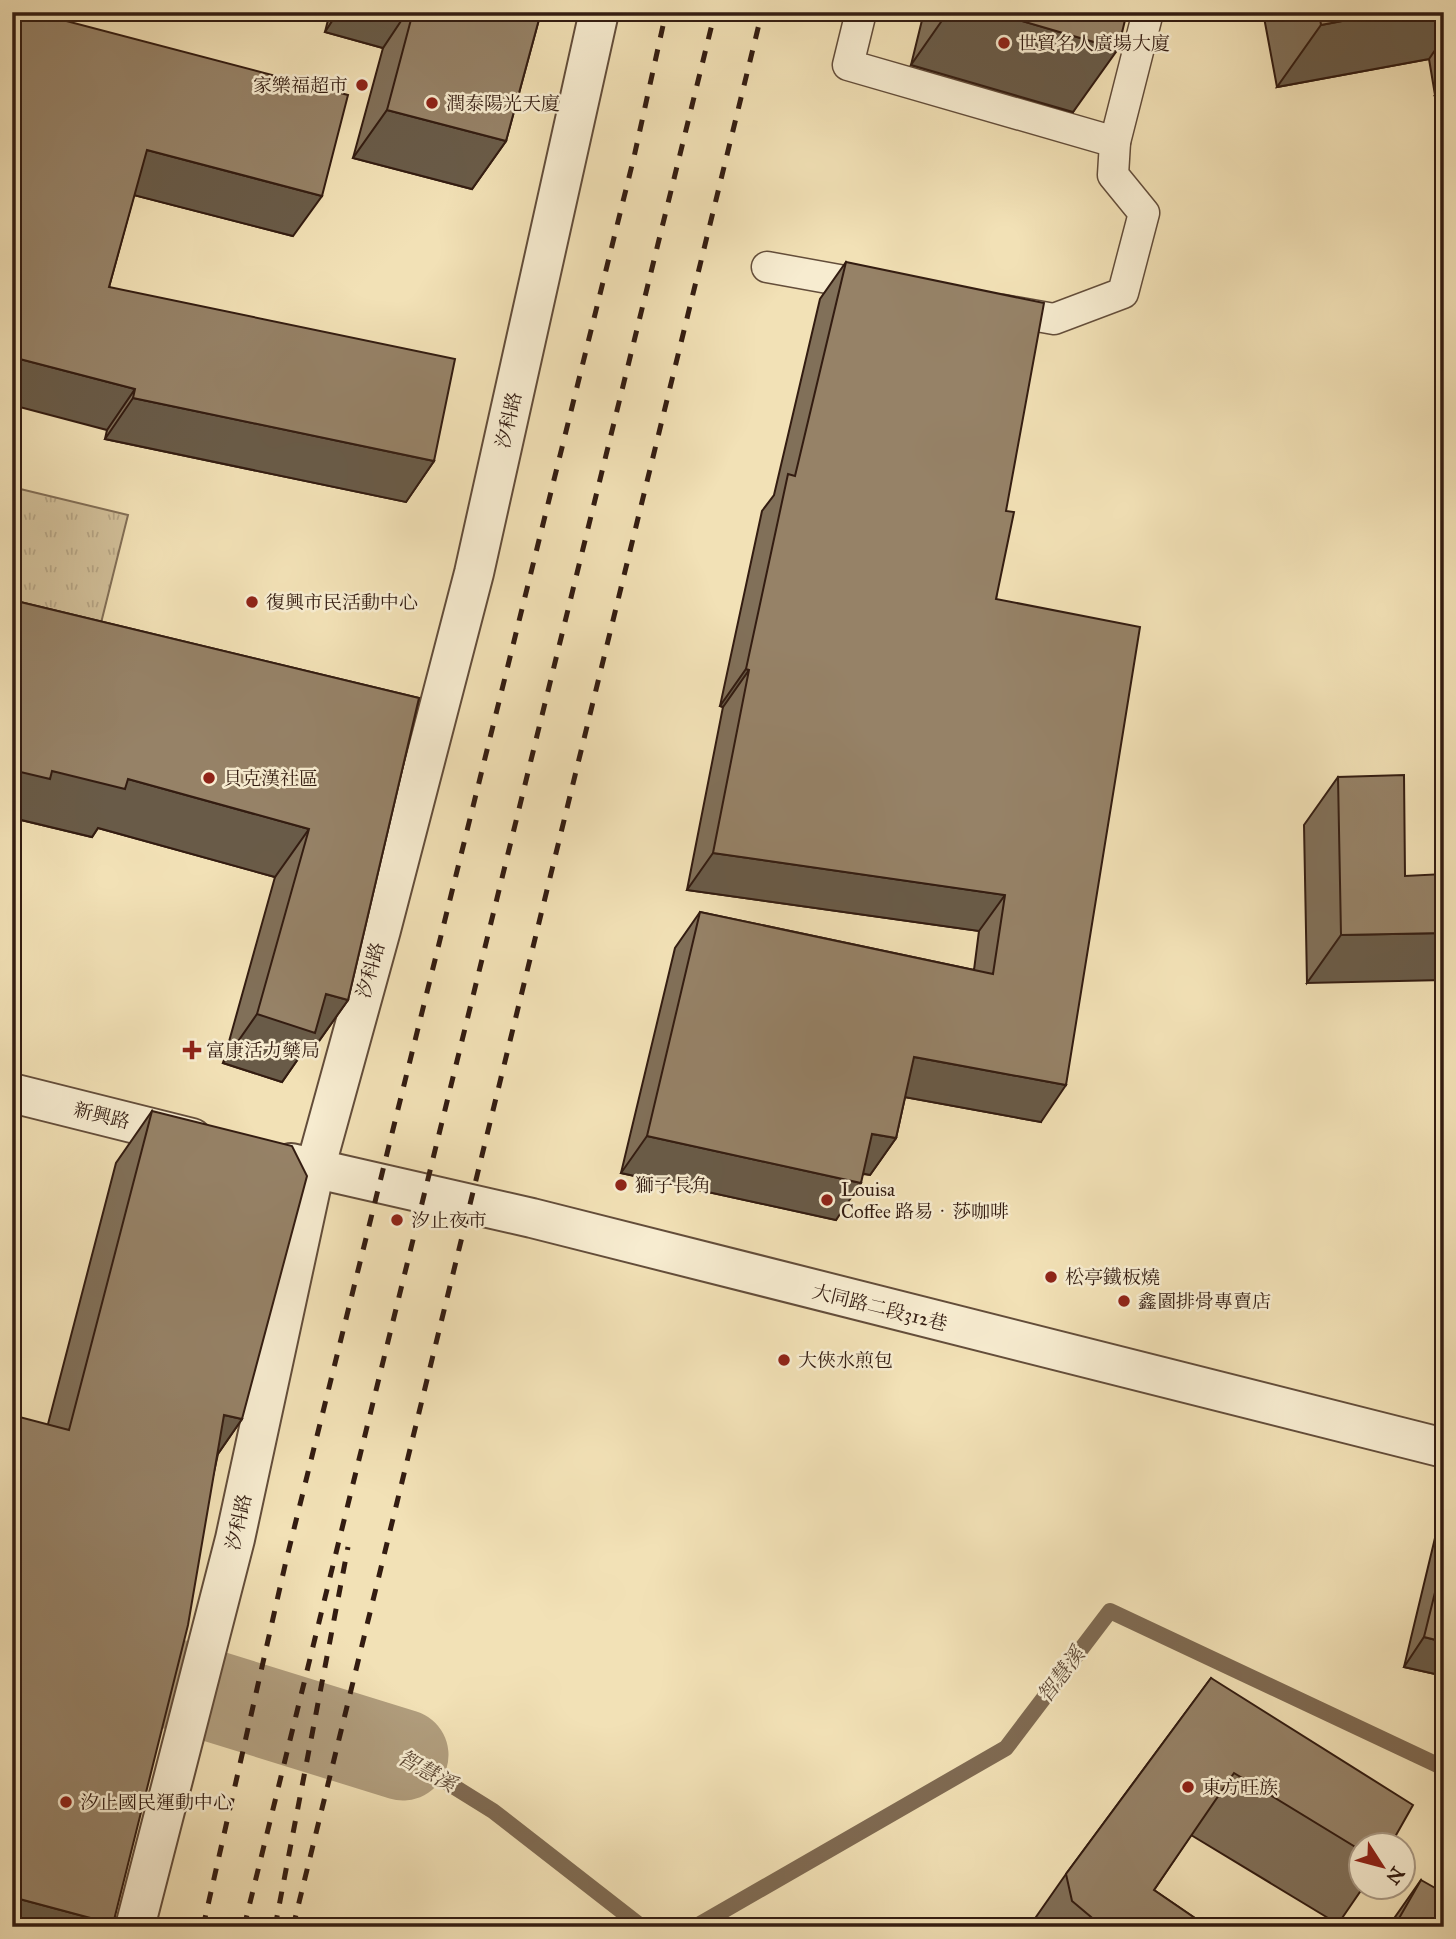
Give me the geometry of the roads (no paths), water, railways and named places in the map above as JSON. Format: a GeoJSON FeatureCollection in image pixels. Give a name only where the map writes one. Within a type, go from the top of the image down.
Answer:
{"type":"FeatureCollection","features":[{"type":"Feature","properties":{"kind":"street","name":"汐科路"},"geometry":{"type":"LineString","coordinates":[[135,1927],[235,1539],[315,1169],[381,930],[474,573],[598,12]]}},
{"type":"Feature","properties":{"kind":"street"},"geometry":{"type":"LineString","coordinates":[[862,12],[848,65],[1115,142]]}},
{"type":"Feature","properties":{"kind":"street"},"geometry":{"type":"LineString","coordinates":[[972,304],[1054,319],[1123,293],[1144,214],[1113,175],[1115,142],[1148,12]]}},
{"type":"Feature","properties":{"kind":"street"},"geometry":{"type":"LineString","coordinates":[[767,267],[904,292]]}},
{"type":"Feature","properties":{"kind":"street","name":"新興路"},"geometry":{"type":"LineString","coordinates":[[12,1093],[224,1146]]}},
{"type":"Feature","properties":{"kind":"street"},"geometry":{"type":"LineString","coordinates":[[263,1156],[315,1169]]}},
{"type":"Feature","properties":{"kind":"street","name":"大同路二段312巷"},"geometry":{"type":"LineString","coordinates":[[315,1169],[532,1218],[1444,1448]]}},
{"type":"Feature","properties":{"kind":"waterway","name":"智慧溪"},"geometry":{"type":"LineString","coordinates":[[695,1927],[1006,1748],[1110,1611],[1444,1768]]}},
{"type":"Feature","properties":{"kind":"waterway","name":"智慧溪"},"geometry":{"type":"LineString","coordinates":[[177,1685],[403,1755]]}},
{"type":"Feature","properties":{"kind":"waterway","name":"智慧溪"},"geometry":{"type":"LineString","coordinates":[[403,1755],[493,1811],[642,1927]]}},
{"type":"Feature","properties":{"kind":"railway"},"geometry":{"type":"LineString","coordinates":[[203,1927],[286,1561],[634,157],[666,12]]}},
{"type":"Feature","properties":{"kind":"railway"},"geometry":{"type":"LineString","coordinates":[[244,1927],[715,12]]}},
{"type":"Feature","properties":{"kind":"railway"},"geometry":{"type":"LineString","coordinates":[[293,1927],[762,12]]}},
{"type":"Feature","properties":{"kind":"railway"},"geometry":{"type":"LineString","coordinates":[[275,1927],[348,1547]]}},
{"type":"Feature","properties":{"kind":"place","name":"世貿名人廣場大廈"},"geometry":{"type":"Point","coordinates":[1004,43]}},
{"type":"Feature","properties":{"kind":"place","name":"家樂福超市"},"geometry":{"type":"Point","coordinates":[362,85]}},
{"type":"Feature","properties":{"kind":"place","name":"潤泰陽光天廈"},"geometry":{"type":"Point","coordinates":[432,103]}},
{"type":"Feature","properties":{"kind":"place","name":"復興市民活動中心"},"geometry":{"type":"Point","coordinates":[252,602]}},
{"type":"Feature","properties":{"kind":"place","name":"貝克漢社區"},"geometry":{"type":"Point","coordinates":[209,778]}},
{"type":"Feature","properties":{"kind":"place","name":"富康活力藥局"},"geometry":{"type":"Point","coordinates":[192,1050]}},
{"type":"Feature","properties":{"kind":"place","name":"獅子長角"},"geometry":{"type":"Point","coordinates":[621,1185]}},
{"type":"Feature","properties":{"kind":"place","name":"Louisa Coffee 路易．莎咖啡"},"geometry":{"type":"Point","coordinates":[827,1200]}},
{"type":"Feature","properties":{"kind":"place","name":"汐止夜市"},"geometry":{"type":"Point","coordinates":[397,1220]}},
{"type":"Feature","properties":{"kind":"place","name":"松亭鐵板燒"},"geometry":{"type":"Point","coordinates":[1051,1277]}},
{"type":"Feature","properties":{"kind":"place","name":"鑫園排骨專賣店"},"geometry":{"type":"Point","coordinates":[1124,1301]}},
{"type":"Feature","properties":{"kind":"place","name":"大俠水煎包"},"geometry":{"type":"Point","coordinates":[784,1360]}},
{"type":"Feature","properties":{"kind":"place","name":"東方旺族"},"geometry":{"type":"Point","coordinates":[1188,1787]}},
{"type":"Feature","properties":{"kind":"place","name":"汐止國民運動中心"},"geometry":{"type":"Point","coordinates":[66,1802]}}]}
